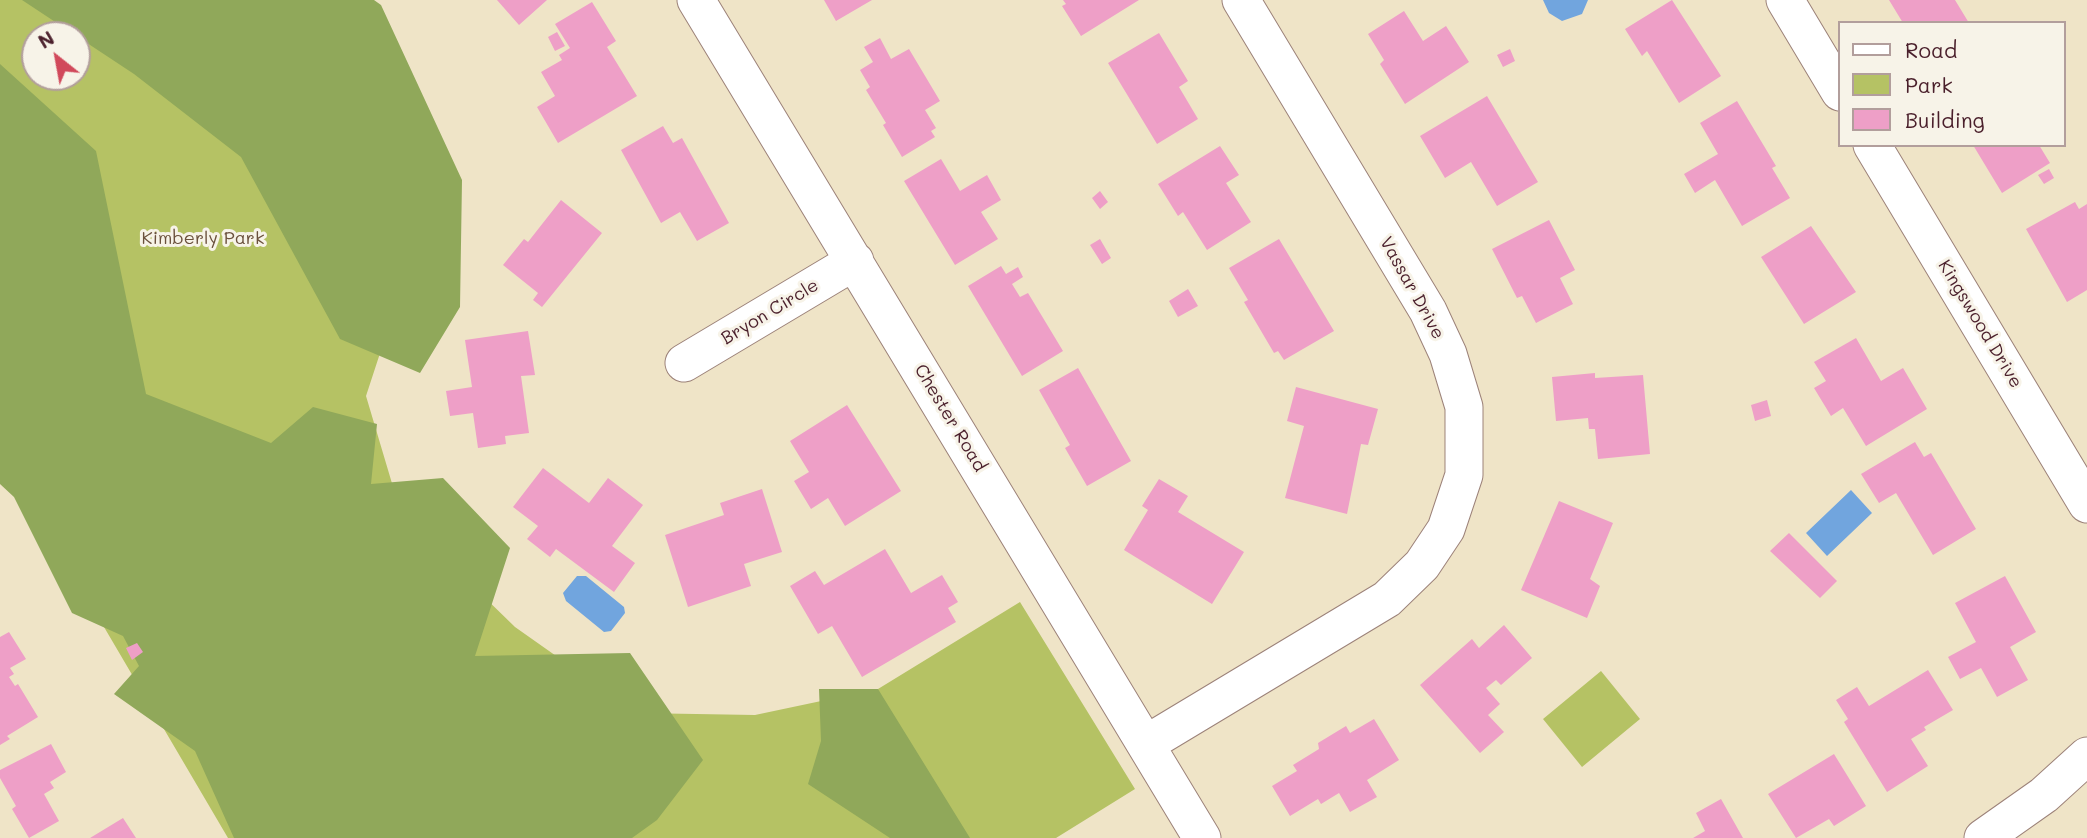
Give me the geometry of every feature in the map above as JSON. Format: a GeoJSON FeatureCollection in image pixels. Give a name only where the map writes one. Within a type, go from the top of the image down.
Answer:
{"type":"FeatureCollection","features":[{"type":"Feature","properties":{"kind":"street","name":"Chester Road"},"geometry":{"type":"LineString","coordinates":[[696,0],[1202,838]]}},
{"type":"Feature","properties":{"kind":"street","name":"Vassar Drive"},"geometry":{"type":"LineString","coordinates":[[1146,744],[1387,599],[1423,565],[1446,528],[1464,475],[1464,407],[1448,354],[1427,311],[1241,0]]}},
{"type":"Feature","properties":{"kind":"street"},"geometry":{"type":"LineString","coordinates":[[1785,0],[1839,90]]}},
{"type":"Feature","properties":{"kind":"street","name":"Kingswood Drive"},"geometry":{"type":"LineString","coordinates":[[1873,147],[2087,504]]}},
{"type":"Feature","properties":{"kind":"street","name":"Bryon Circle"},"geometry":{"type":"LineString","coordinates":[[684,363],[855,261]]}},
{"type":"Feature","properties":{"kind":"street"},"geometry":{"type":"LineString","coordinates":[[1983,838],[2044,795],[2087,756]]}},
{"type":"Feature","properties":{"kind":"green space","name":"Kimberly Park"},"geometry":{"type":"Polygon","coordinates":[[[0,0],[322,0],[403,283],[366,396],[402,517],[515,627],[637,713],[755,715],[878,689],[1020,602],[1135,789],[1056,838],[228,838],[0,450],[0,0]]]}},
{"type":"Feature","properties":{"kind":"green space"},"geometry":{"type":"Polygon","coordinates":[[[22,0],[374,0],[381,5],[462,180],[460,307],[420,373],[340,339],[241,157],[134,74],[91,46],[91,21],[54,21],[22,0]]]}},
{"type":"Feature","properties":{"kind":"green space"},"geometry":{"type":"Polygon","coordinates":[[[0,64],[21,83],[21,91],[30,91],[96,151],[146,394],[271,443],[313,407],[377,424],[371,484],[443,478],[510,548],[475,656],[630,653],[703,760],[657,820],[632,838],[234,838],[195,751],[114,694],[139,666],[123,636],[72,613],[14,497],[0,484],[0,64]]]}},
{"type":"Feature","properties":{"kind":"green space"},"geometry":{"type":"Polygon","coordinates":[[[1601,671],[1640,719],[1582,767],[1543,719],[1601,671]]]}},
{"type":"Feature","properties":{"kind":"green space"},"geometry":{"type":"Polygon","coordinates":[[[819,689],[878,689],[970,838],[890,838],[808,784],[821,741],[819,689]]]}},
{"type":"Feature","properties":{"kind":"water"},"geometry":{"type":"Polygon","coordinates":[[[1543,0],[1588,0],[1582,14],[1562,21],[1549,13],[1543,0]]]}},
{"type":"Feature","properties":{"kind":"water"},"geometry":{"type":"Polygon","coordinates":[[[1851,490],[1872,513],[1827,556],[1806,533],[1851,490]]]}},
{"type":"Feature","properties":{"kind":"water"},"geometry":{"type":"Polygon","coordinates":[[[577,576],[586,576],[624,607],[625,613],[611,631],[604,632],[566,601],[563,593],[577,576]]]}},
{"type":"Feature","properties":{"kind":"building"},"geometry":{"type":"Polygon","coordinates":[[[497,0],[547,0],[519,25],[497,0]]]}},
{"type":"Feature","properties":{"kind":"building"},"geometry":{"type":"Polygon","coordinates":[[[824,0],[872,0],[836,21],[824,0]]]}},
{"type":"Feature","properties":{"kind":"building"},"geometry":{"type":"Polygon","coordinates":[[[1063,0],[1139,0],[1081,36],[1062,6],[1066,4],[1063,0]]]}},
{"type":"Feature","properties":{"kind":"building"},"geometry":{"type":"Polygon","coordinates":[[[1672,0],[1721,76],[1679,103],[1647,51],[1642,56],[1625,29],[1672,0]]]}},
{"type":"Feature","properties":{"kind":"building"},"geometry":{"type":"Polygon","coordinates":[[[1889,0],[1955,0],[1968,21],[1902,21],[1889,0]]]}},
{"type":"Feature","properties":{"kind":"building"},"geometry":{"type":"Polygon","coordinates":[[[592,2],[616,41],[607,47],[637,96],[558,143],[537,107],[555,96],[541,72],[562,60],[559,55],[570,48],[555,24],[592,2]]]}},
{"type":"Feature","properties":{"kind":"building"},"geometry":{"type":"Polygon","coordinates":[[[1404,11],[1423,41],[1446,26],[1469,62],[1405,104],[1380,64],[1384,60],[1368,34],[1404,11]]]}},
{"type":"Feature","properties":{"kind":"building"},"geometry":{"type":"Polygon","coordinates":[[[557,32],[565,46],[555,51],[548,37],[557,32]]]}},
{"type":"Feature","properties":{"kind":"building"},"geometry":{"type":"Polygon","coordinates":[[[1159,33],[1188,81],[1179,87],[1198,119],[1157,144],[1108,63],[1159,33]]]}},
{"type":"Feature","properties":{"kind":"building"},"geometry":{"type":"Polygon","coordinates":[[[880,38],[891,59],[909,49],[940,101],[925,110],[936,128],[931,131],[935,137],[902,157],[866,90],[870,87],[860,70],[873,62],[864,47],[880,38]]]}},
{"type":"Feature","properties":{"kind":"building"},"geometry":{"type":"Polygon","coordinates":[[[1510,49],[1515,61],[1503,67],[1497,55],[1510,49]]]}},
{"type":"Feature","properties":{"kind":"building"},"geometry":{"type":"Polygon","coordinates":[[[1487,96],[1538,182],[1497,206],[1471,162],[1445,178],[1420,136],[1487,96]]]}},
{"type":"Feature","properties":{"kind":"building"},"geometry":{"type":"Polygon","coordinates":[[[1737,101],[1776,166],[1772,168],[1790,198],[1742,226],[1715,180],[1695,193],[1684,174],[1718,154],[1700,123],[1737,101]]]}},
{"type":"Feature","properties":{"kind":"building"},"geometry":{"type":"Polygon","coordinates":[[[663,126],[673,143],[682,138],[729,223],[697,241],[680,212],[661,223],[621,150],[663,126]]]}},
{"type":"Feature","properties":{"kind":"building"},"geometry":{"type":"Polygon","coordinates":[[[1220,146],[1239,175],[1226,183],[1251,222],[1207,250],[1183,212],[1178,216],[1158,184],[1220,146]]]}},
{"type":"Feature","properties":{"kind":"building"},"geometry":{"type":"Polygon","coordinates":[[[1974,147],[2040,147],[2050,163],[2002,193],[1974,147]]]}},
{"type":"Feature","properties":{"kind":"building"},"geometry":{"type":"Polygon","coordinates":[[[941,159],[960,191],[987,175],[1001,200],[981,212],[998,239],[955,265],[904,181],[941,159]]]}},
{"type":"Feature","properties":{"kind":"building"},"geometry":{"type":"Polygon","coordinates":[[[2049,169],[2054,178],[2044,184],[2038,175],[2049,169]]]}},
{"type":"Feature","properties":{"kind":"building"},"geometry":{"type":"Polygon","coordinates":[[[1100,191],[1108,202],[1100,209],[1092,198],[1100,191]]]}},
{"type":"Feature","properties":{"kind":"building"},"geometry":{"type":"Polygon","coordinates":[[[561,200],[602,233],[542,307],[533,300],[538,293],[503,265],[524,239],[528,242],[561,200]]]}},
{"type":"Feature","properties":{"kind":"building"},"geometry":{"type":"Polygon","coordinates":[[[2075,202],[2079,209],[2087,204],[2087,290],[2067,302],[2026,229],[2075,202]]]}},
{"type":"Feature","properties":{"kind":"building"},"geometry":{"type":"Polygon","coordinates":[[[1549,220],[1575,270],[1560,278],[1573,304],[1536,323],[1522,296],[1517,298],[1492,249],[1549,220]]]}},
{"type":"Feature","properties":{"kind":"building"},"geometry":{"type":"Polygon","coordinates":[[[1811,226],[1856,292],[1804,324],[1761,257],[1811,226]]]}},
{"type":"Feature","properties":{"kind":"building"},"geometry":{"type":"Polygon","coordinates":[[[1100,239],[1111,258],[1102,264],[1090,245],[1100,239]]]}},
{"type":"Feature","properties":{"kind":"building"},"geometry":{"type":"Polygon","coordinates":[[[1279,239],[1334,331],[1284,360],[1278,351],[1274,353],[1244,302],[1248,300],[1229,268],[1279,239]]]}},
{"type":"Feature","properties":{"kind":"building"},"geometry":{"type":"Polygon","coordinates":[[[1001,266],[1006,274],[1018,267],[1023,277],[1012,284],[1020,297],[1028,293],[1063,351],[1022,376],[968,286],[1001,266]]]}},
{"type":"Feature","properties":{"kind":"building"},"geometry":{"type":"Polygon","coordinates":[[[1188,289],[1198,306],[1178,317],[1169,301],[1188,289]]]}},
{"type":"Feature","properties":{"kind":"building"},"geometry":{"type":"Polygon","coordinates":[[[528,331],[535,375],[521,376],[529,433],[505,436],[506,444],[478,448],[473,413],[450,416],[446,391],[472,387],[465,340],[528,331]]]}},
{"type":"Feature","properties":{"kind":"building"},"geometry":{"type":"Polygon","coordinates":[[[1856,338],[1881,381],[1903,368],[1927,409],[1866,446],[1843,408],[1831,416],[1814,388],[1826,381],[1814,362],[1856,338]]]}},
{"type":"Feature","properties":{"kind":"building"},"geometry":{"type":"Polygon","coordinates":[[[1078,368],[1131,461],[1087,486],[1065,448],[1070,445],[1039,390],[1078,368]]]}},
{"type":"Feature","properties":{"kind":"building"},"geometry":{"type":"Polygon","coordinates":[[[1595,373],[1595,378],[1643,375],[1650,454],[1598,459],[1595,429],[1589,429],[1588,418],[1556,421],[1552,377],[1595,373]]]}},
{"type":"Feature","properties":{"kind":"building"},"geometry":{"type":"Polygon","coordinates":[[[1296,387],[1378,409],[1368,445],[1361,444],[1347,514],[1285,498],[1304,426],[1287,421],[1296,387]]]}},
{"type":"Feature","properties":{"kind":"building"},"geometry":{"type":"Polygon","coordinates":[[[1767,400],[1771,416],[1755,421],[1751,405],[1767,400]]]}},
{"type":"Feature","properties":{"kind":"building"},"geometry":{"type":"Polygon","coordinates":[[[847,405],[901,491],[845,526],[828,498],[811,509],[794,481],[809,472],[790,441],[847,405]]]}},
{"type":"Feature","properties":{"kind":"building"},"geometry":{"type":"Polygon","coordinates":[[[1915,442],[1924,457],[1931,453],[1976,529],[1933,555],[1896,493],[1879,503],[1861,474],[1915,442]]]}},
{"type":"Feature","properties":{"kind":"building"},"geometry":{"type":"Polygon","coordinates":[[[543,468],[589,503],[608,478],[643,505],[612,546],[635,563],[614,592],[556,549],[550,557],[527,539],[538,526],[513,507],[543,468]]]}},
{"type":"Feature","properties":{"kind":"building"},"geometry":{"type":"Polygon","coordinates":[[[1159,479],[1188,496],[1178,512],[1244,552],[1212,604],[1124,550],[1148,510],[1142,506],[1159,479]]]}},
{"type":"Feature","properties":{"kind":"building"},"geometry":{"type":"Polygon","coordinates":[[[762,489],[782,552],[744,564],[751,586],[688,607],[665,535],[724,515],[720,503],[762,489]]]}},
{"type":"Feature","properties":{"kind":"building"},"geometry":{"type":"Polygon","coordinates":[[[1559,501],[1613,523],[1590,579],[1600,586],[1587,618],[1521,590],[1559,501]]]}},
{"type":"Feature","properties":{"kind":"building"},"geometry":{"type":"Polygon","coordinates":[[[1789,533],[1837,581],[1820,598],[1770,551],[1789,533]]]}},
{"type":"Feature","properties":{"kind":"building"},"geometry":{"type":"Polygon","coordinates":[[[885,549],[911,593],[942,575],[958,602],[948,608],[956,622],[862,677],[832,626],[818,634],[790,586],[815,571],[824,585],[885,549]]]}},
{"type":"Feature","properties":{"kind":"building"},"geometry":{"type":"Polygon","coordinates":[[[2005,576],[2036,632],[2010,647],[2028,680],[1997,697],[1981,668],[1960,679],[1948,657],[1976,642],[1955,603],[2005,576]]]}},
{"type":"Feature","properties":{"kind":"building"},"geometry":{"type":"Polygon","coordinates":[[[1504,625],[1532,658],[1501,685],[1496,680],[1486,688],[1500,704],[1488,715],[1504,732],[1480,753],[1420,685],[1472,639],[1479,648],[1504,625]]]}},
{"type":"Feature","properties":{"kind":"building"},"geometry":{"type":"Polygon","coordinates":[[[9,632],[26,659],[10,668],[14,674],[9,677],[15,686],[18,684],[38,717],[7,736],[10,739],[0,745],[0,637],[9,632]]]}},
{"type":"Feature","properties":{"kind":"building"},"geometry":{"type":"Polygon","coordinates":[[[137,643],[143,652],[132,660],[126,648],[137,643]]]}},
{"type":"Feature","properties":{"kind":"building"},"geometry":{"type":"Polygon","coordinates":[[[1928,670],[1953,710],[1924,727],[1926,730],[1911,739],[1928,766],[1887,792],[1844,722],[1848,719],[1836,700],[1857,687],[1869,706],[1928,670]]]}},
{"type":"Feature","properties":{"kind":"building"},"geometry":{"type":"Polygon","coordinates":[[[1374,719],[1399,760],[1367,780],[1377,797],[1350,812],[1339,793],[1321,804],[1318,799],[1290,816],[1272,786],[1297,771],[1293,765],[1319,749],[1318,743],[1346,726],[1350,733],[1374,719]]]}},
{"type":"Feature","properties":{"kind":"building"},"geometry":{"type":"Polygon","coordinates":[[[51,744],[66,772],[50,782],[54,788],[44,794],[59,821],[29,838],[12,809],[16,806],[0,778],[0,770],[51,744]]]}},
{"type":"Feature","properties":{"kind":"building"},"geometry":{"type":"Polygon","coordinates":[[[1834,754],[1866,806],[1834,826],[1829,819],[1796,838],[1768,794],[1834,754]]]}},
{"type":"Feature","properties":{"kind":"building"},"geometry":{"type":"Polygon","coordinates":[[[1721,799],[1743,838],[1693,838],[1705,831],[1696,813],[1721,799]]]}},
{"type":"Feature","properties":{"kind":"building"},"geometry":{"type":"Polygon","coordinates":[[[123,818],[136,838],[90,838],[123,818]]]}}]}
